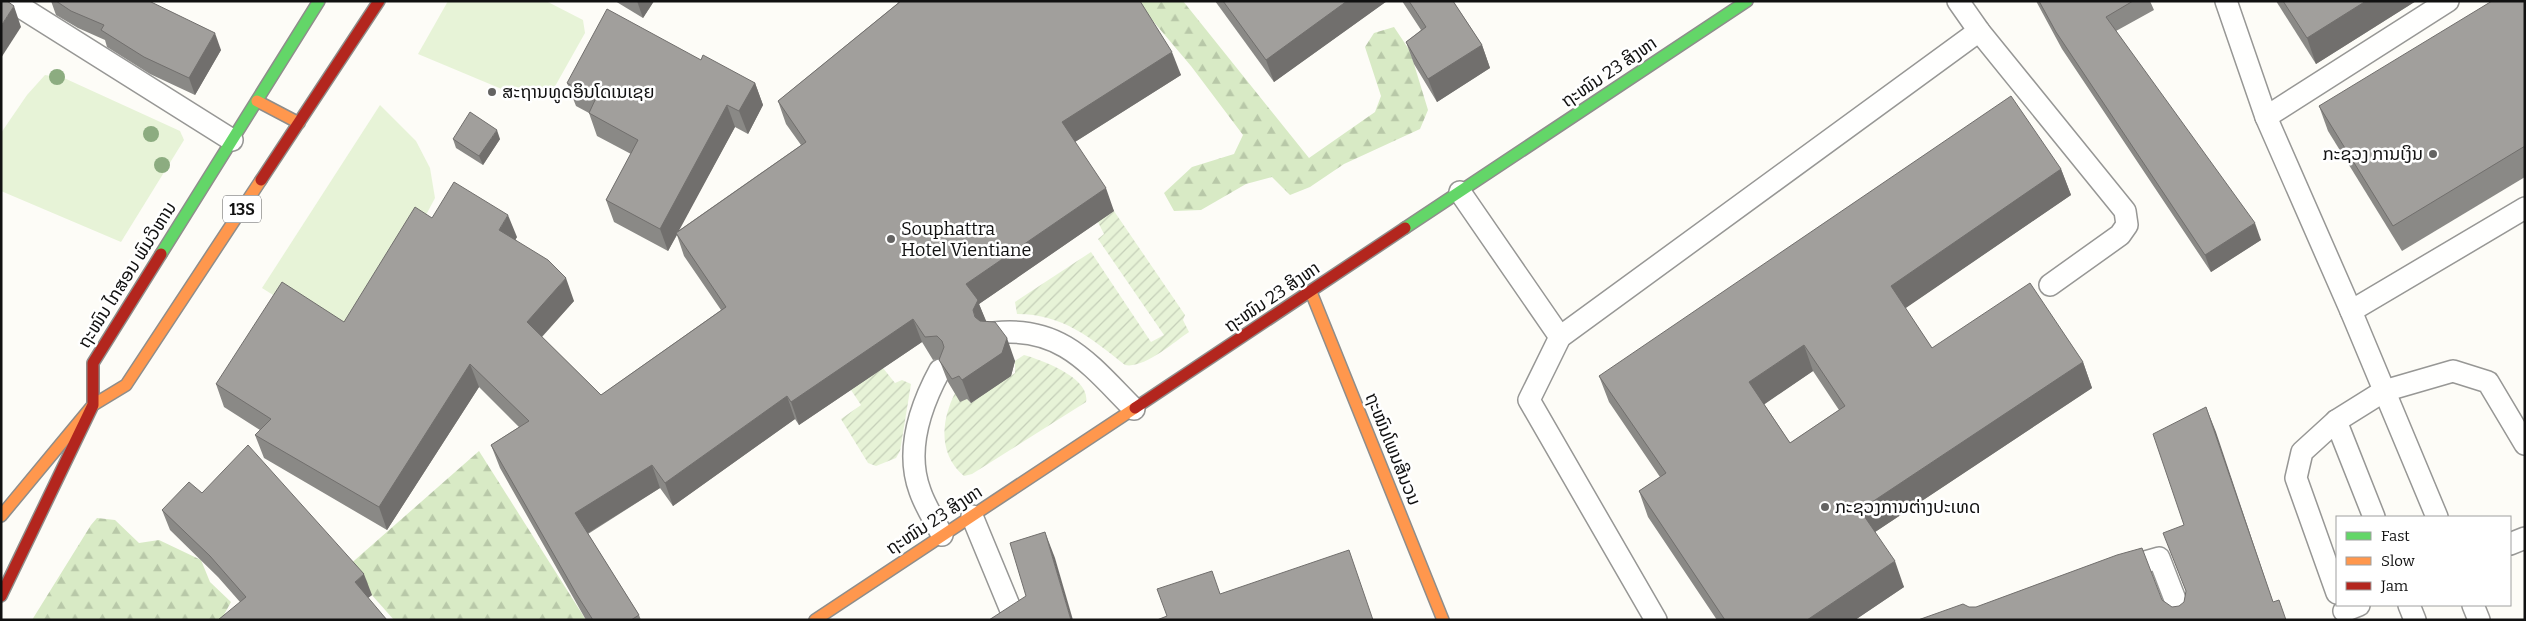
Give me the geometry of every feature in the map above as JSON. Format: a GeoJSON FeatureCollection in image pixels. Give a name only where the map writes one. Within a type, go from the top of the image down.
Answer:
{"type":"FeatureCollection","features":[{"type":"Feature","properties":{"kind":"main road","name":"ຖະໜົນ ໄກສອນ ພົມວິຫານ"},"geometry":{"type":"LineString","coordinates":[[93,405],[92,363],[319,1]]}},
{"type":"Feature","properties":{"kind":"main road","name":"13S"},"geometry":{"type":"LineString","coordinates":[[1,516],[93,405],[126,385],[378,1]]}},
{"type":"Feature","properties":{"kind":"main road","name":"ຖະໜົນ 23 ສິງຫາ"},"geometry":{"type":"LineString","coordinates":[[815,620],[1747,1]]}},
{"type":"Feature","properties":{"kind":"main road"},"geometry":{"type":"LineString","coordinates":[[257,101],[299,123]]}},
{"type":"Feature","properties":{"kind":"main road","name":"ຖະໜົນໂພນສີນວນ"},"geometry":{"type":"LineString","coordinates":[[1311,292],[1443,620]]}},
{"type":"Feature","properties":{"kind":"main road","name":"13S"},"geometry":{"type":"LineString","coordinates":[[1,596],[93,405]]}},
{"type":"Feature","properties":{"kind":"lane"},"geometry":{"type":"LineString","coordinates":[[11,1],[232,140]]}},
{"type":"Feature","properties":{"kind":"lane"},"geometry":{"type":"LineString","coordinates":[[1958,1],[1979,32],[2125,211],[2127,225],[2120,235],[2050,285]]}},
{"type":"Feature","properties":{"kind":"lane"},"geometry":{"type":"LineString","coordinates":[[2226,1],[2266,117],[2351,311],[2437,516]]}},
{"type":"Feature","properties":{"kind":"lane"},"geometry":{"type":"LineString","coordinates":[[2266,117],[2448,1]]}},
{"type":"Feature","properties":{"kind":"lane"},"geometry":{"type":"LineString","coordinates":[[1656,620],[1529,400],[1560,337],[1979,32]]}},
{"type":"Feature","properties":{"kind":"lane"},"geometry":{"type":"LineString","coordinates":[[1460,192],[1560,337]]}},
{"type":"Feature","properties":{"kind":"lane"},"geometry":{"type":"LineString","coordinates":[[2351,311],[2525,208]]}},
{"type":"Feature","properties":{"kind":"lane"},"geometry":{"type":"LineString","coordinates":[[994,333],[1011,331],[1055,339],[1086,361],[1134,409]]}},
{"type":"Feature","properties":{"kind":"lane"},"geometry":{"type":"LineString","coordinates":[[940,370],[924,399],[912,459],[920,491],[942,535]]}},
{"type":"Feature","properties":{"kind":"lane"},"geometry":{"type":"LineString","coordinates":[[2336,581],[2296,478],[2302,452],[2336,421],[2384,391],[2453,371],[2488,382],[2525,444]]}},
{"type":"Feature","properties":{"kind":"lane"},"geometry":{"type":"LineString","coordinates":[[2336,421],[2374,516]]}},
{"type":"Feature","properties":{"kind":"lane"},"geometry":{"type":"LineString","coordinates":[[972,516],[1015,620]]}},
{"type":"Feature","properties":{"kind":"lane"},"geometry":{"type":"LineString","coordinates":[[2511,544],[2525,538]]}},
{"type":"Feature","properties":{"kind":"lane"},"geometry":{"type":"LineString","coordinates":[[2103,575],[2159,558],[2183,620]]}},
{"type":"Feature","properties":{"kind":"lane"},"geometry":{"type":"LineString","coordinates":[[2409,606],[2415,620]]}},
{"type":"Feature","properties":{"kind":"lane"},"geometry":{"type":"LineString","coordinates":[[2473,606],[2479,620]]}},
{"type":"Feature","properties":{"kind":"green space"},"geometry":{"type":"Polygon","coordinates":[[[448,1],[546,1],[583,20],[585,33],[549,97],[530,101],[418,54],[448,1]]]}},
{"type":"Feature","properties":{"kind":"green space"},"geometry":{"type":"Polygon","coordinates":[[[1136,1],[1183,1],[1309,158],[1375,112],[1381,96],[1365,47],[1374,33],[1394,27],[1410,51],[1428,110],[1420,129],[1344,164],[1310,187],[1290,195],[1272,177],[1246,184],[1201,210],[1174,211],[1164,193],[1192,167],[1234,154],[1243,135],[1191,66],[1136,1]]]}},
{"type":"Feature","properties":{"kind":"green space"},"geometry":{"type":"Polygon","coordinates":[[[45,75],[64,78],[180,131],[184,140],[121,242],[1,191],[1,133],[27,95],[45,75]]]}},
{"type":"Feature","properties":{"kind":"green space"},"geometry":{"type":"Polygon","coordinates":[[[380,105],[416,141],[430,168],[435,198],[356,347],[262,288],[380,105]]]}},
{"type":"Feature","properties":{"kind":"green space"},"geometry":{"type":"Polygon","coordinates":[[[1114,211],[1185,315],[1183,320],[1189,332],[1150,359],[1133,365],[1125,365],[1076,329],[1048,318],[1017,314],[1015,302],[1091,252],[1151,342],[1164,335],[1098,239],[1104,234],[1098,222],[1114,211]]]}},
{"type":"Feature","properties":{"kind":"green space"},"geometry":{"type":"Polygon","coordinates":[[[1024,355],[1064,371],[1081,385],[1086,393],[1086,402],[972,474],[964,476],[950,458],[944,437],[947,415],[955,393],[958,398],[967,399],[971,403],[1015,373],[1015,361],[1024,355]]]}},
{"type":"Feature","properties":{"kind":"green space"},"geometry":{"type":"Polygon","coordinates":[[[883,368],[895,383],[902,380],[911,384],[900,451],[896,458],[876,466],[868,463],[841,419],[861,405],[851,390],[883,368]]]}},
{"type":"Feature","properties":{"kind":"green space"},"geometry":{"type":"Polygon","coordinates":[[[479,451],[586,620],[394,620],[347,567],[479,451]]]}},
{"type":"Feature","properties":{"kind":"green space"},"geometry":{"type":"Polygon","coordinates":[[[97,518],[115,520],[139,543],[159,540],[201,560],[210,582],[231,602],[221,620],[32,620],[97,518]]]}},
{"type":"Feature","properties":{"kind":"building"},"geometry":{"type":"Polygon","coordinates":[[[1,1],[7,1],[14,6],[1,26],[1,1]]]}},
{"type":"Feature","properties":{"kind":"building"},"geometry":{"type":"Polygon","coordinates":[[[56,1],[149,1],[215,33],[189,78],[144,57],[101,30],[104,25],[71,11],[56,1]]]}},
{"type":"Feature","properties":{"kind":"building"},"geometry":{"type":"Polygon","coordinates":[[[901,1],[1140,1],[1172,52],[1062,122],[1106,188],[966,284],[978,300],[973,310],[975,317],[980,321],[995,322],[1007,338],[1002,353],[962,380],[959,376],[952,379],[939,360],[944,347],[942,341],[937,336],[925,337],[913,319],[791,402],[787,396],[665,483],[652,465],[575,513],[639,615],[631,620],[593,620],[577,595],[491,445],[529,421],[470,364],[379,507],[255,435],[271,419],[216,384],[282,282],[344,322],[415,207],[432,218],[454,182],[508,215],[499,230],[548,260],[566,278],[527,322],[601,395],[726,307],[676,233],[806,142],[778,101],[901,1]]]}},
{"type":"Feature","properties":{"kind":"building"},"geometry":{"type":"Polygon","coordinates":[[[1223,1],[1347,1],[1266,60],[1223,1]]]}},
{"type":"Feature","properties":{"kind":"building"},"geometry":{"type":"Polygon","coordinates":[[[1409,1],[1453,1],[1482,45],[1428,79],[1406,42],[1426,27],[1409,1]]]}},
{"type":"Feature","properties":{"kind":"building"},"geometry":{"type":"Polygon","coordinates":[[[2039,1],[2133,1],[2106,17],[2255,223],[2205,255],[2056,32],[2039,1]]]}},
{"type":"Feature","properties":{"kind":"building"},"geometry":{"type":"Polygon","coordinates":[[[2283,1],[2366,1],[2307,38],[2283,1]]]}},
{"type":"Feature","properties":{"kind":"building","name":"ກະຊວງ ການເງິນ"},"geometry":{"type":"Polygon","coordinates":[[[2492,1],[2525,1],[2525,146],[2393,226],[2319,106],[2492,1]]]}},
{"type":"Feature","properties":{"kind":"building"},"geometry":{"type":"Polygon","coordinates":[[[607,9],[701,60],[703,55],[755,83],[739,111],[727,105],[660,229],[606,200],[638,140],[589,113],[596,98],[567,83],[607,9]]]}},
{"type":"Feature","properties":{"kind":"building"},"geometry":{"type":"Polygon","coordinates":[[[2011,96],[2061,169],[1891,286],[1932,348],[2030,283],[2083,362],[1860,510],[1895,561],[1807,620],[1725,620],[1639,491],[1666,473],[1599,376],[2011,96]],[[1804,345],[1749,382],[1790,443],[1845,406],[1804,345]]]}},
{"type":"Feature","properties":{"kind":"building"},"geometry":{"type":"Polygon","coordinates":[[[470,112],[497,130],[479,156],[453,139],[470,112]]]}},
{"type":"Feature","properties":{"kind":"building"},"geometry":{"type":"Polygon","coordinates":[[[2206,407],[2273,602],[2279,600],[2286,620],[1918,620],[1963,604],[1969,607],[1976,607],[2117,555],[2142,548],[2162,600],[2172,607],[2179,606],[2184,602],[2186,591],[2163,533],[2184,525],[2153,434],[2206,407]]]}},
{"type":"Feature","properties":{"kind":"building"},"geometry":{"type":"Polygon","coordinates":[[[248,445],[364,574],[355,582],[387,620],[218,620],[246,597],[210,556],[162,510],[189,482],[202,493],[248,445]]]}},
{"type":"Feature","properties":{"kind":"building"},"geometry":{"type":"Polygon","coordinates":[[[1045,532],[1071,620],[989,620],[1026,596],[1010,543],[1045,532]]]}},
{"type":"Feature","properties":{"kind":"building"},"geometry":{"type":"Polygon","coordinates":[[[1349,550],[1373,620],[1157,620],[1167,616],[1157,589],[1212,571],[1220,594],[1349,550]]]}},
{"type":"Feature","properties":{"kind":"traffic: fast"},"geometry":{"type":"LineString","coordinates":[[161,254],[319,1]]}},
{"type":"Feature","properties":{"kind":"traffic: fast"},"geometry":{"type":"LineString","coordinates":[[1405,228],[1747,1]]}},
{"type":"Feature","properties":{"kind":"traffic: slow"},"geometry":{"type":"LineString","coordinates":[[257,101],[299,123]]}},
{"type":"Feature","properties":{"kind":"traffic: slow"},"geometry":{"type":"LineString","coordinates":[[1,516],[93,405],[126,385],[261,180]]}},
{"type":"Feature","properties":{"kind":"traffic: slow"},"geometry":{"type":"LineString","coordinates":[[1311,292],[1443,620]]}},
{"type":"Feature","properties":{"kind":"traffic: slow"},"geometry":{"type":"LineString","coordinates":[[815,620],[1135,408]]}},
{"type":"Feature","properties":{"kind":"traffic: jam"},"geometry":{"type":"LineString","coordinates":[[261,180],[379,1]]}},
{"type":"Feature","properties":{"kind":"traffic: jam"},"geometry":{"type":"LineString","coordinates":[[1135,408],[1405,228]]}},
{"type":"Feature","properties":{"kind":"traffic: jam"},"geometry":{"type":"LineString","coordinates":[[1,596],[93,405],[93,363],[161,254]]}},
{"type":"Feature","properties":{"kind":"place","name":"ສະຖານທູດອິນໂດເນເຊຍ"},"geometry":{"type":"Point","coordinates":[492,92]}},
{"type":"Feature","properties":{"kind":"place","name":"ກະຊວງ ການເງິນ"},"geometry":{"type":"Point","coordinates":[2433,154]}},
{"type":"Feature","properties":{"kind":"place","name":"Souphattra Hotel Vientiane"},"geometry":{"type":"Point","coordinates":[891,239]}},
{"type":"Feature","properties":{"kind":"place","name":"ກະຊວງການຕ່າງປະເທດ"},"geometry":{"type":"Point","coordinates":[1825,507]}}]}
